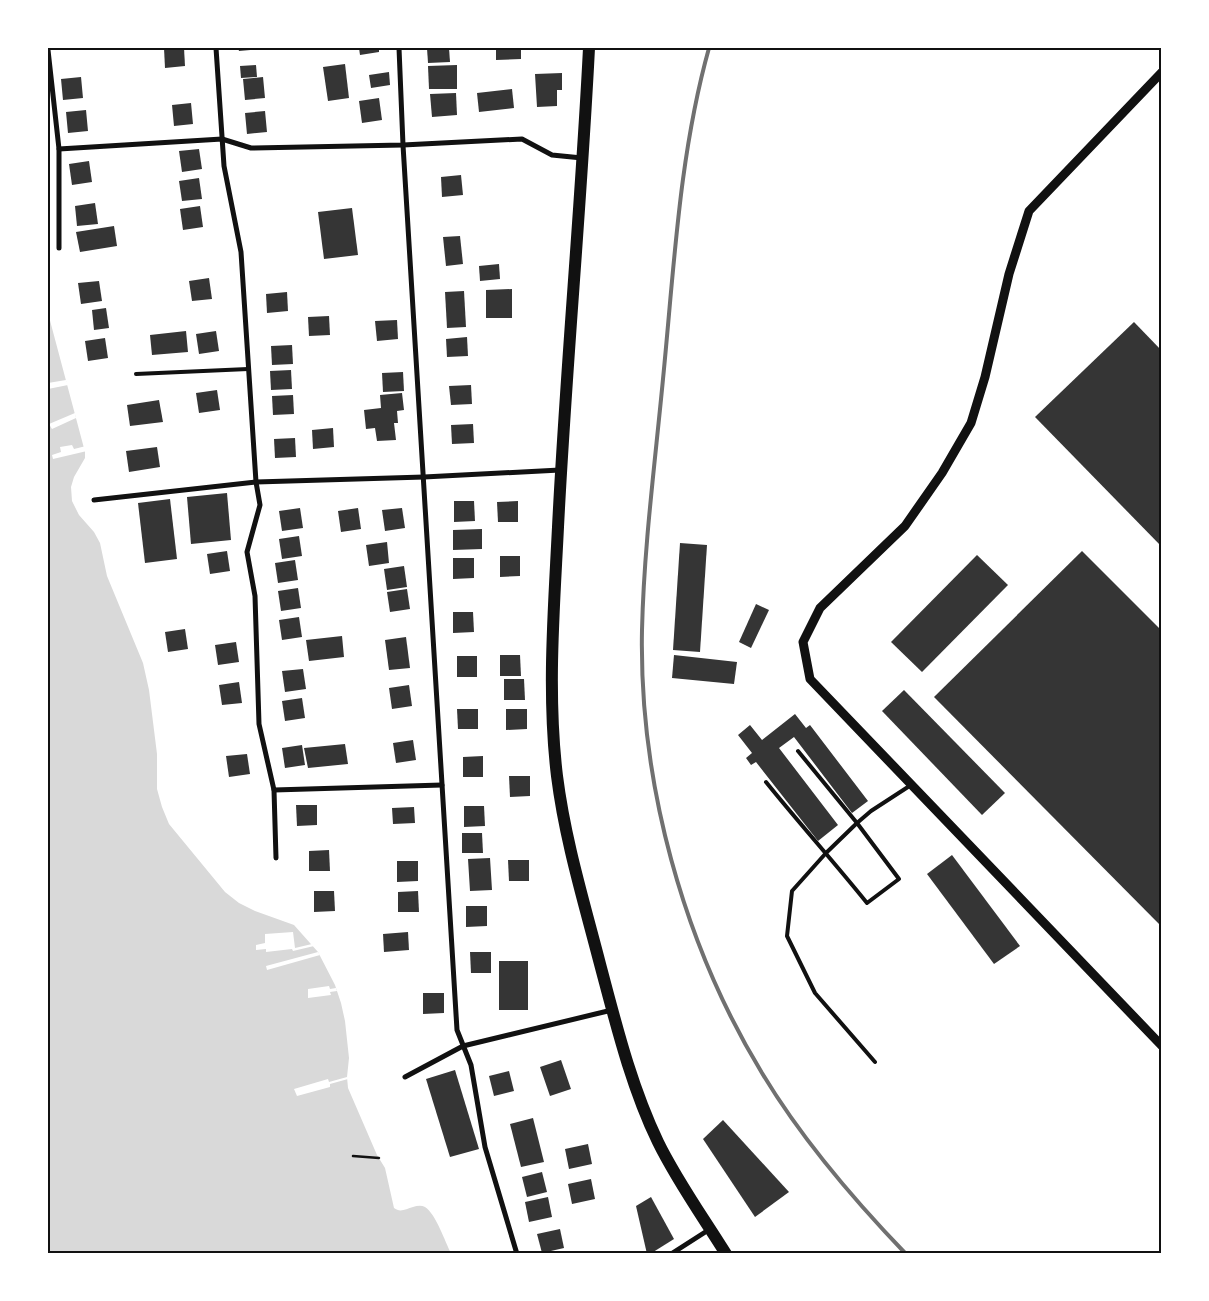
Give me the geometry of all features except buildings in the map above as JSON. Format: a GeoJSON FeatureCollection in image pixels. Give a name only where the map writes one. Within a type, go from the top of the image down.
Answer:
{"type":"FeatureCollection","features":[{"type":"Feature","properties":{"kind":"main road"},"geometry":{"type":"LineString","coordinates":[[589,48],[561,470],[552,652],[552,706],[557,776],[574,867],[629,1068],[658,1142],[726,1254]]}},
{"type":"Feature","properties":{"kind":"street"},"geometry":{"type":"LineString","coordinates":[[216,48],[224,166],[241,252],[256,482],[260,505],[247,552],[254,596],[259,724],[274,790],[276,858]]}},
{"type":"Feature","properties":{"kind":"street"},"geometry":{"type":"LineString","coordinates":[[399,48],[403,144],[457,1030],[471,1064],[485,1148],[517,1254]]}},
{"type":"Feature","properties":{"kind":"street"},"geometry":{"type":"LineString","coordinates":[[48,50],[59,149],[59,248]]}},
{"type":"Feature","properties":{"kind":"street"},"geometry":{"type":"LineString","coordinates":[[1162,72],[1030,212],[1009,274],[986,377],[970,423],[942,473],[905,526],[820,608],[803,642],[810,679],[1162,1046]]}},
{"type":"Feature","properties":{"kind":"street"},"geometry":{"type":"LineString","coordinates":[[59,149],[222,139],[251,148],[522,139],[552,156],[583,158]]}},
{"type":"Feature","properties":{"kind":"street"},"geometry":{"type":"LineString","coordinates":[[94,500],[256,482],[424,477],[561,470]]}},
{"type":"Feature","properties":{"kind":"street"},"geometry":{"type":"LineString","coordinates":[[274,790],[442,785]]}},
{"type":"Feature","properties":{"kind":"street"},"geometry":{"type":"LineString","coordinates":[[405,1077],[463,1046],[613,1010]]}},
{"type":"Feature","properties":{"kind":"street"},"geometry":{"type":"LineString","coordinates":[[671,1254],[710,1228]]}},
{"type":"Feature","properties":{"kind":"lane"},"geometry":{"type":"LineString","coordinates":[[136,374],[248,369]]}},
{"type":"Feature","properties":{"kind":"lane"},"geometry":{"type":"LineString","coordinates":[[766,782],[867,903],[899,879],[857,823],[798,751]]}},
{"type":"Feature","properties":{"kind":"lane"},"geometry":{"type":"LineString","coordinates":[[876,1062],[815,993],[787,936],[792,891],[826,852],[857,823],[871,811],[911,785]]}},
{"type":"Feature","properties":{"kind":"path"},"geometry":{"type":"LineString","coordinates":[[353,1156],[379,1158]]}},
{"type":"Feature","properties":{"kind":"shaded area"},"geometry":{"type":"Polygon","coordinates":[[[48,313],[85,452],[85,458],[74,477],[71,487],[72,501],[79,515],[94,532],[100,543],[107,576],[143,663],[149,690],[157,754],[157,789],[169,824],[225,892],[239,903],[255,911],[294,925],[318,952],[335,985],[345,1021],[349,1058],[348,1088],[377,1155],[385,1168],[394,1208],[401,1210],[418,1206],[425,1207],[433,1216],[451,1253],[48,1253],[48,313]]]}},
{"type":"Feature","properties":{"kind":"pier"},"geometry":{"type":"Polygon","coordinates":[[[66,380],[68,385],[48,389],[48,383],[66,380]]]}},
{"type":"Feature","properties":{"kind":"pier"},"geometry":{"type":"Polygon","coordinates":[[[75,413],[76,418],[52,429],[49,424],[75,413]]]}},
{"type":"Feature","properties":{"kind":"pier"},"geometry":{"type":"Polygon","coordinates":[[[72,445],[74,449],[86,446],[87,451],[53,459],[52,455],[61,452],[60,447],[72,445]]]}},
{"type":"Feature","properties":{"kind":"pier"},"geometry":{"type":"Polygon","coordinates":[[[293,932],[295,948],[312,944],[314,946],[293,951],[292,949],[266,952],[266,949],[256,950],[256,945],[265,943],[265,934],[293,932]]]}},
{"type":"Feature","properties":{"kind":"pier"},"geometry":{"type":"Polygon","coordinates":[[[318,952],[320,955],[267,970],[266,966],[318,952]]]}},
{"type":"Feature","properties":{"kind":"pier"},"geometry":{"type":"Polygon","coordinates":[[[329,986],[330,989],[336,988],[337,991],[330,992],[331,995],[308,998],[308,989],[329,986]]]}},
{"type":"Feature","properties":{"kind":"pier"},"geometry":{"type":"Polygon","coordinates":[[[347,1077],[348,1079],[330,1084],[330,1087],[297,1096],[294,1089],[328,1079],[329,1082],[347,1077]]]}},
{"type":"Feature","properties":{"kind":"railway"},"geometry":{"type":"LineString","coordinates":[[709,48],[699,88],[684,171],[647,536],[642,630],[643,687],[648,745],[658,803],[671,860],[689,916],[710,970],[734,1023],[777,1097],[811,1144],[847,1190],[906,1254]]}}]}
